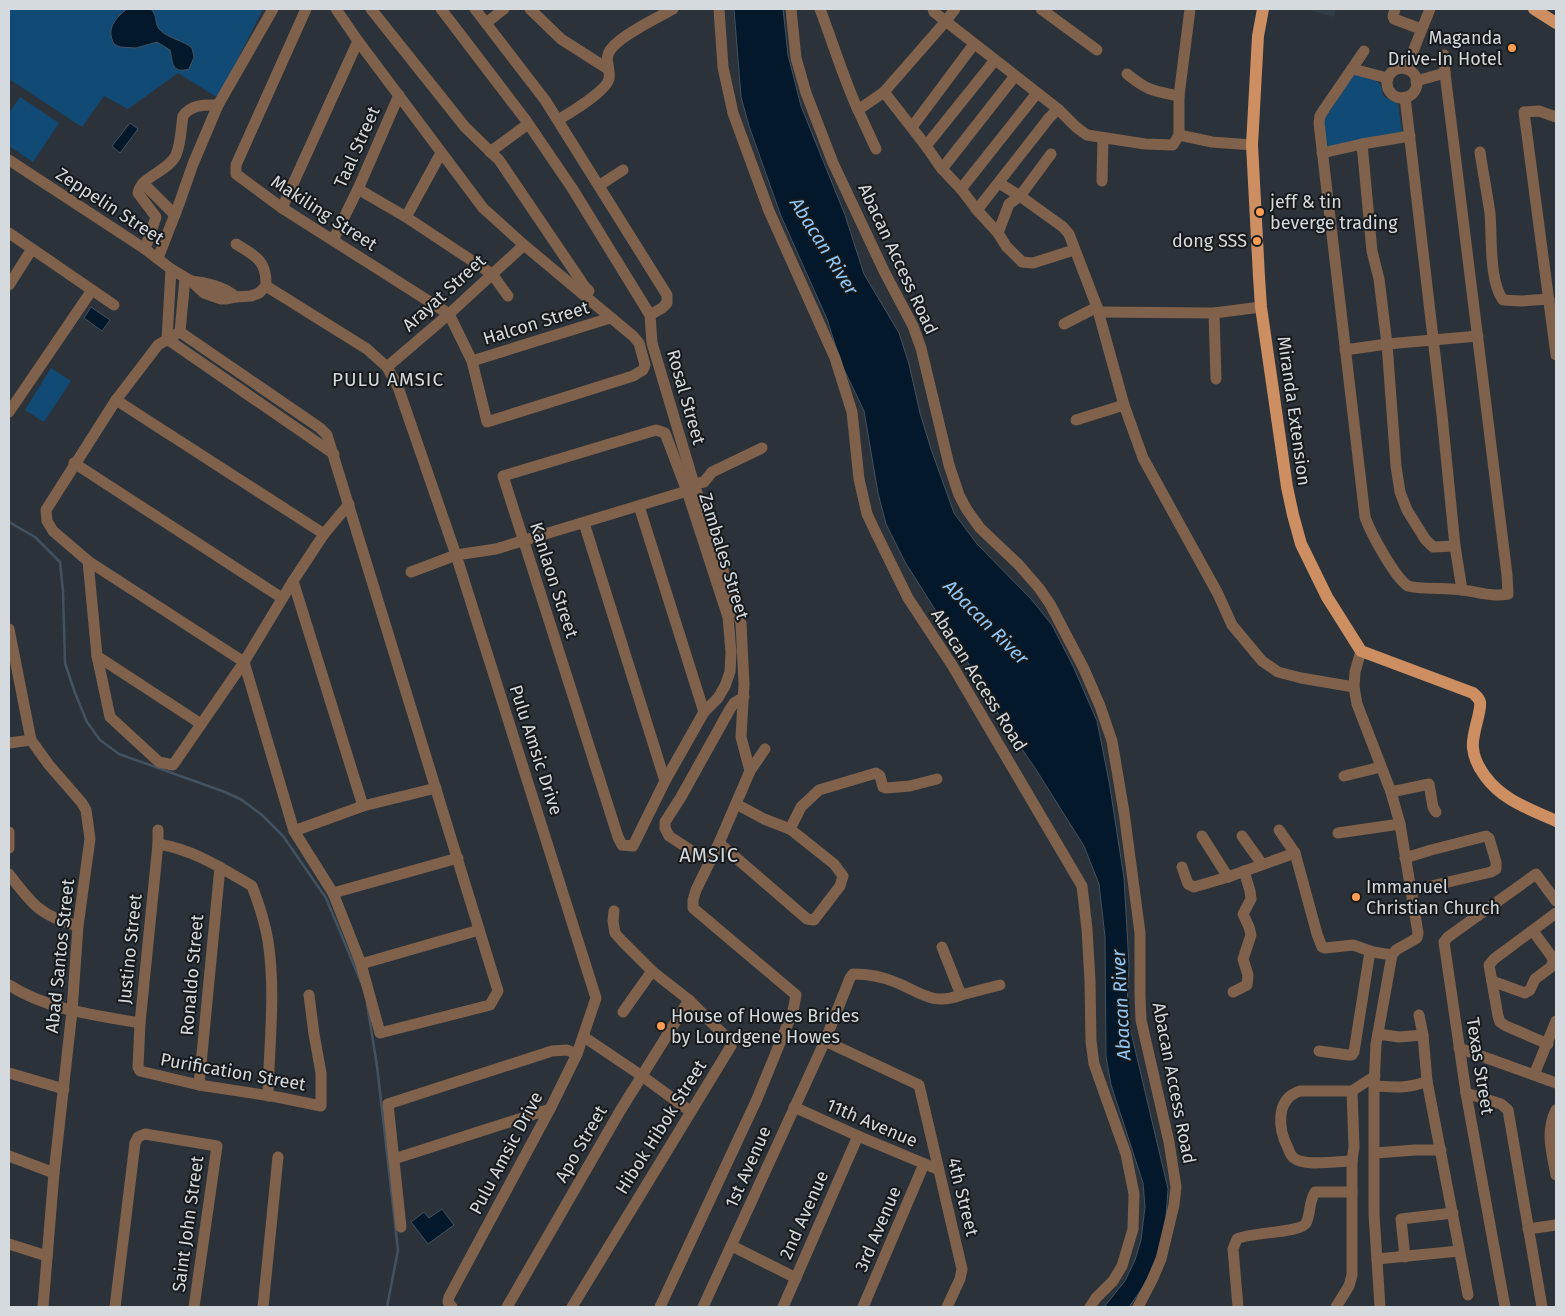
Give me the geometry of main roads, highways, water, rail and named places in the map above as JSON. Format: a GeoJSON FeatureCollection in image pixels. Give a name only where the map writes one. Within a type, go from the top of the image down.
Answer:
{"type":"FeatureCollection","features":[{"type":"Feature","properties":{"kind":"main road","name":"Miranda Extension"},"geometry":{"type":"LineString","coordinates":[[1262,9],[1258,36],[1252,145],[1261,307],[1292,515],[1301,544],[1326,597],[1362,651],[1473,693],[1478,697],[1480,703],[1472,746],[1477,764],[1485,777],[1506,797],[1556,821]]}},
{"type":"Feature","properties":{"kind":"main road"},"geometry":{"type":"LineString","coordinates":[[1534,9],[1556,23]]}},
{"type":"Feature","properties":{"kind":"water"},"geometry":{"type":"Polygon","coordinates":[[[127,9],[151,9],[155,14],[160,30],[192,48],[194,57],[189,69],[179,70],[176,68],[170,50],[157,42],[136,48],[120,47],[114,44],[111,29],[119,16],[127,9]]]}},
{"type":"Feature","properties":{"kind":"water","name":"Abacan River"},"geometry":{"type":"Polygon","coordinates":[[[734,9],[783,9],[788,55],[801,106],[845,215],[864,274],[899,333],[931,449],[954,513],[977,544],[1031,599],[1052,625],[1073,666],[1097,721],[1109,781],[1124,878],[1129,965],[1127,1004],[1130,1028],[1168,1189],[1166,1217],[1159,1253],[1149,1278],[1129,1307],[1104,1307],[1125,1281],[1135,1260],[1141,1240],[1145,1207],[1143,1183],[1111,1085],[1106,1056],[1105,937],[1099,884],[1084,846],[1035,768],[1000,717],[905,562],[886,524],[878,493],[864,411],[841,363],[827,319],[781,216],[749,126],[741,97],[734,9]]]}},
{"type":"Feature","properties":{"kind":"water"},"geometry":{"type":"Polygon","coordinates":[[[130,123],[138,129],[120,153],[112,146],[130,123]]]}},
{"type":"Feature","properties":{"kind":"water"},"geometry":{"type":"Polygon","coordinates":[[[91,307],[110,320],[102,331],[84,318],[91,307]]]}},
{"type":"Feature","properties":{"kind":"water"},"geometry":{"type":"Polygon","coordinates":[[[442,1209],[454,1225],[428,1244],[411,1222],[424,1212],[429,1218],[442,1209]]]}},
{"type":"Feature","properties":{"kind":"waterway"},"geometry":{"type":"LineString","coordinates":[[9,522],[35,537],[60,562],[63,591],[65,663],[87,722],[100,740],[119,754],[225,792],[242,800],[262,815],[283,836],[326,898],[361,982]]}},
{"type":"Feature","properties":{"kind":"waterway"},"geometry":{"type":"LineString","coordinates":[[367,1004],[377,1066],[398,1250],[387,1307]]}},
{"type":"Feature","properties":{"kind":"place","name":"Maganda Drive-In Hotel"},"geometry":{"type":"Point","coordinates":[1512,48]}},
{"type":"Feature","properties":{"kind":"place","name":"jeff & tin beverge trading"},"geometry":{"type":"Point","coordinates":[1260,212]}},
{"type":"Feature","properties":{"kind":"place","name":"dong SSS"},"geometry":{"type":"Point","coordinates":[1257,241]}},
{"type":"Feature","properties":{"kind":"place","name":"Immanuel Christian Church"},"geometry":{"type":"Point","coordinates":[1356,897]}},
{"type":"Feature","properties":{"kind":"place","name":"House of Howes Brides by Lourdgene Howes"},"geometry":{"type":"Point","coordinates":[661,1026]}},
{"type":"Feature","properties":{"kind":"district","name":"PULU AMSIC"},"geometry":{"type":"Point","coordinates":[388,379]}},
{"type":"Feature","properties":{"kind":"district","name":"AMSIC"},"geometry":{"type":"Point","coordinates":[709,855]}}]}
